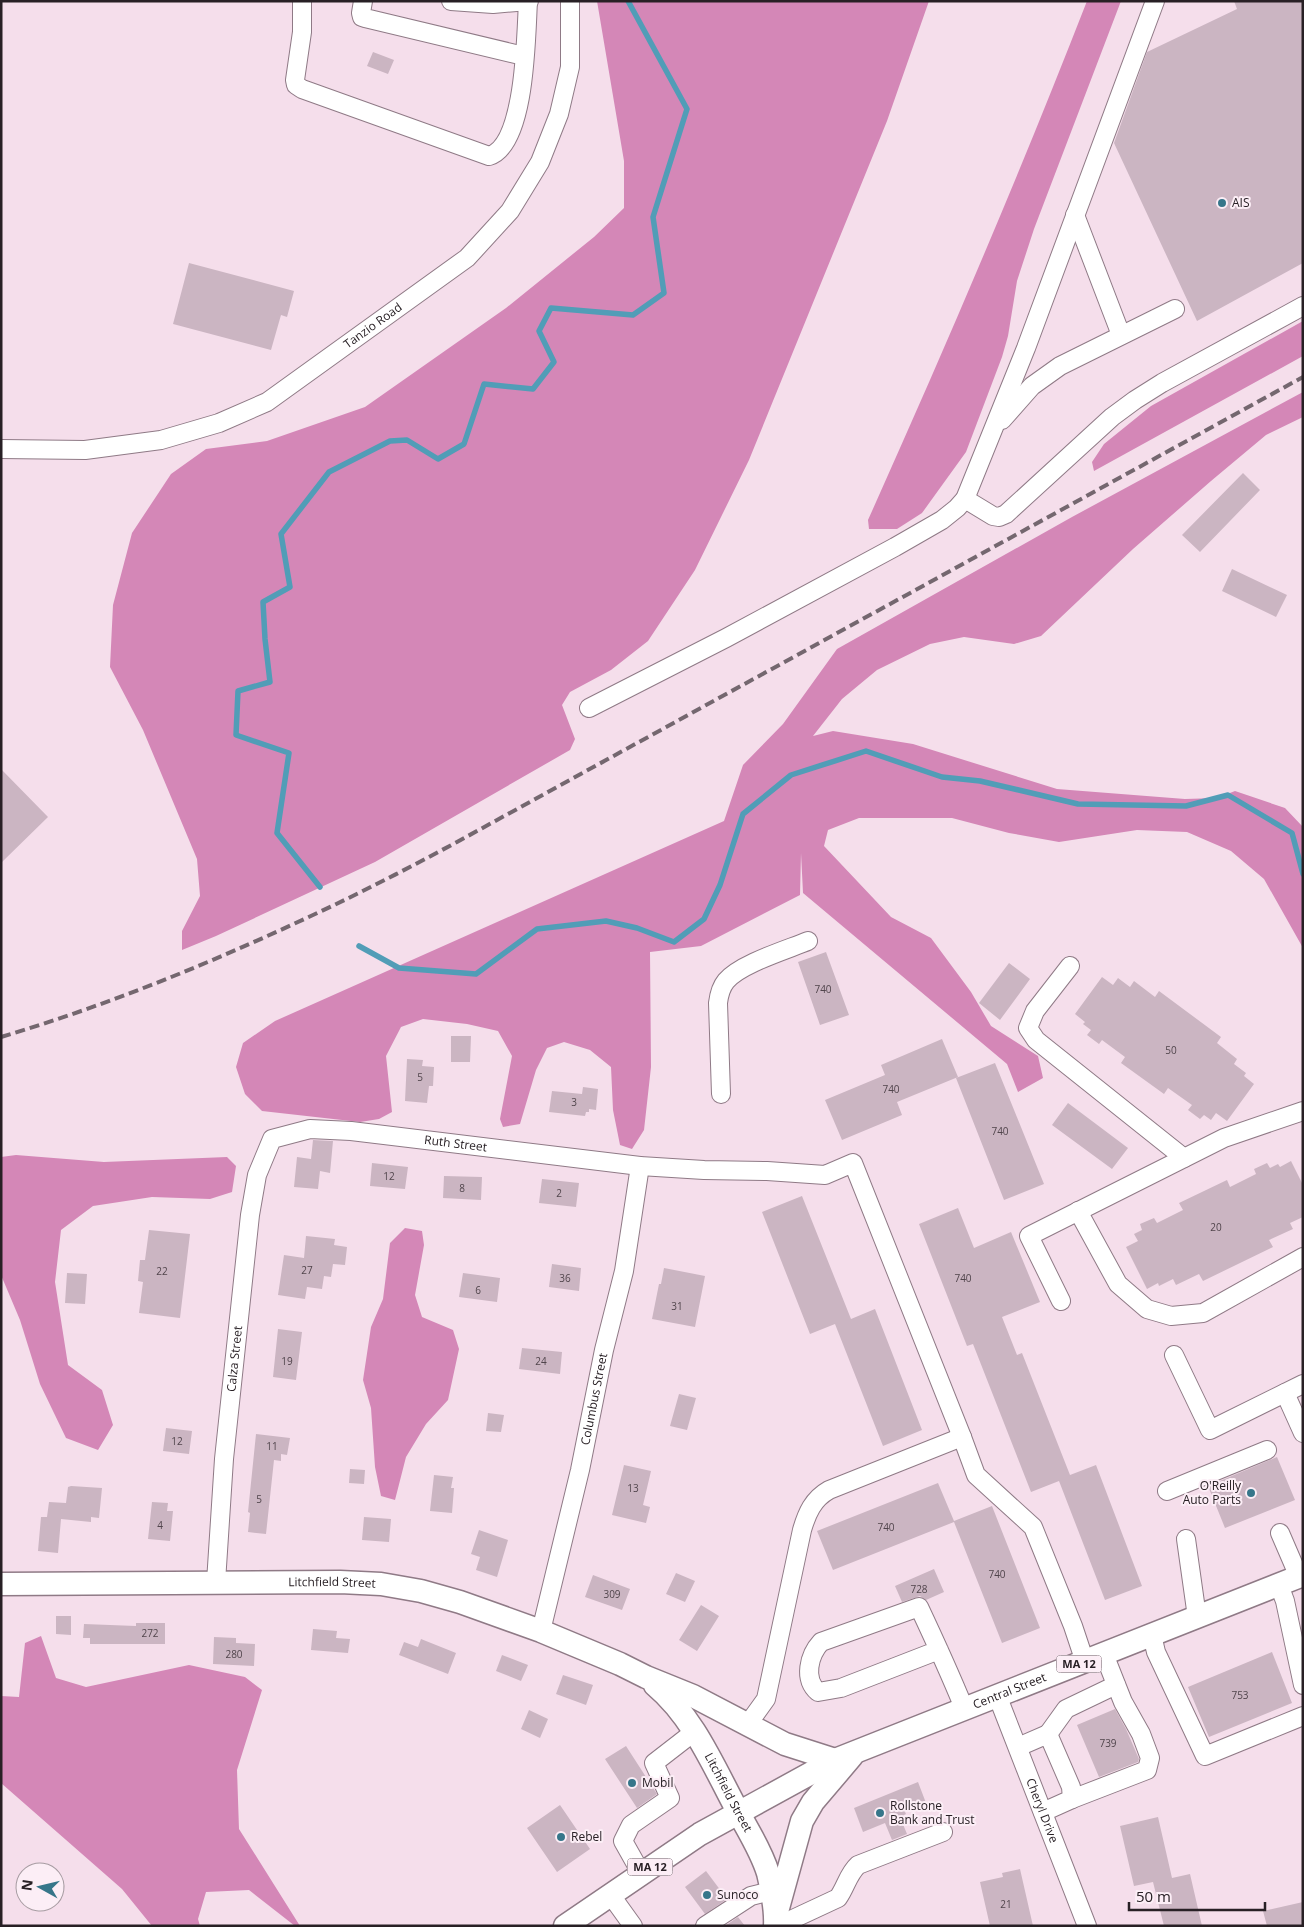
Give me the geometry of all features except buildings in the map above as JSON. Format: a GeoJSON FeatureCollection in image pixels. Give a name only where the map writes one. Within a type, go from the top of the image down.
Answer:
{"type":"FeatureCollection","features":[{"type":"Feature","properties":{"kind":"main road","name":"Central Street"},"geometry":{"type":"LineString","coordinates":[[565,1926],[700,1834],[846,1756],[1294,1579]]}},
{"type":"Feature","properties":{"kind":"main road","name":"Litchfield Street"},"geometry":{"type":"LineString","coordinates":[[1,1584],[340,1582],[381,1584],[421,1591],[460,1602],[540,1631],[620,1664],[693,1696],[785,1744],[846,1756]]}},
{"type":"Feature","properties":{"kind":"main road","name":"Litchfield Street"},"geometry":{"type":"LineString","coordinates":[[646,1677],[671,1700],[702,1743],[758,1848],[768,1872],[776,1923]]}},
{"type":"Feature","properties":{"kind":"main road","name":"Central Street"},"geometry":{"type":"LineString","coordinates":[[776,1923],[802,1821],[813,1802],[846,1756]]}},
{"type":"Feature","properties":{"kind":"street"},"geometry":{"type":"LineString","coordinates":[[302,1],[302,32],[295,80],[296,85],[302,89],[489,156],[495,154],[505,141],[514,123],[521,97],[529,1],[493,4],[451,1]]}},
{"type":"Feature","properties":{"kind":"street"},"geometry":{"type":"LineString","coordinates":[[363,1],[362,17],[524,56]]}},
{"type":"Feature","properties":{"kind":"street","name":"Tanzio Road"},"geometry":{"type":"LineString","coordinates":[[1,449],[85,450],[161,440],[219,423],[267,402],[467,258],[510,211],[540,162],[559,114],[570,67],[570,1]]}},
{"type":"Feature","properties":{"kind":"street"},"geometry":{"type":"LineString","coordinates":[[589,708],[888,552],[942,520],[965,499],[994,429],[1156,1]]}},
{"type":"Feature","properties":{"kind":"street"},"geometry":{"type":"LineString","coordinates":[[1075,215],[1121,335]]}},
{"type":"Feature","properties":{"kind":"street"},"geometry":{"type":"LineString","coordinates":[[965,499],[993,516],[999,517],[1006,514],[1112,417],[1135,400],[1162,383],[1303,306]]}},
{"type":"Feature","properties":{"kind":"street"},"geometry":{"type":"LineString","coordinates":[[994,429],[1032,386],[1060,366],[1175,309]]}},
{"type":"Feature","properties":{"kind":"street"},"geometry":{"type":"LineString","coordinates":[[721,1094],[718,1003],[721,988],[730,977],[741,969],[808,942]]}},
{"type":"Feature","properties":{"kind":"street"},"geometry":{"type":"LineString","coordinates":[[1070,966],[1035,1011],[1028,1028],[1036,1040],[1184,1158]]}},
{"type":"Feature","properties":{"kind":"street"},"geometry":{"type":"LineString","coordinates":[[1061,1301],[1029,1236],[1224,1138],[1303,1110]]}},
{"type":"Feature","properties":{"kind":"street","name":"Ruth Street"},"geometry":{"type":"LineString","coordinates":[[272,1139],[310,1129],[351,1131],[640,1166],[825,1175],[853,1163],[962,1437]]}},
{"type":"Feature","properties":{"kind":"street","name":"Calza Street"},"geometry":{"type":"LineString","coordinates":[[216,1582],[225,1451],[250,1215],[257,1175],[272,1139]]}},
{"type":"Feature","properties":{"kind":"street","name":"Columbus Street"},"geometry":{"type":"LineString","coordinates":[[540,1631],[580,1470],[604,1350],[624,1271],[640,1166]]}},
{"type":"Feature","properties":{"kind":"street"},"geometry":{"type":"LineString","coordinates":[[1078,1211],[1118,1284],[1147,1309],[1171,1316],[1204,1313],[1303,1257]]}},
{"type":"Feature","properties":{"kind":"street"},"geometry":{"type":"LineString","coordinates":[[1174,1355],[1210,1430],[1303,1384]]}},
{"type":"Feature","properties":{"kind":"street"},"geometry":{"type":"LineString","coordinates":[[1285,1393],[1303,1432]]}},
{"type":"Feature","properties":{"kind":"street"},"geometry":{"type":"LineString","coordinates":[[748,1724],[766,1699],[802,1530],[812,1505],[829,1490],[962,1437],[976,1475],[1033,1527],[1073,1626],[1116,1685],[1123,1702],[1142,1734],[1150,1758],[1147,1770],[1043,1812]]}},
{"type":"Feature","properties":{"kind":"street"},"geometry":{"type":"LineString","coordinates":[[1167,1492],[1267,1450]]}},
{"type":"Feature","properties":{"kind":"street"},"geometry":{"type":"LineString","coordinates":[[1280,1534],[1294,1579],[1285,1602],[1303,1685]]}},
{"type":"Feature","properties":{"kind":"street"},"geometry":{"type":"LineString","coordinates":[[1186,1539],[1197,1617]]}},
{"type":"Feature","properties":{"kind":"street"},"geometry":{"type":"LineString","coordinates":[[939,1650],[842,1688],[818,1692],[812,1687],[809,1674],[811,1658],[821,1642],[920,1607],[939,1650],[964,1708]]}},
{"type":"Feature","properties":{"kind":"street"},"geometry":{"type":"LineString","coordinates":[[1152,1635],[1156,1652],[1205,1756],[1303,1716]]}},
{"type":"Feature","properties":{"kind":"street"},"geometry":{"type":"LineString","coordinates":[[1018,1747],[1048,1734],[1066,1708],[1116,1685]]}},
{"type":"Feature","properties":{"kind":"street","name":"Cheryl Drive"},"geometry":{"type":"LineString","coordinates":[[997,1695],[1087,1926]]}},
{"type":"Feature","properties":{"kind":"street"},"geometry":{"type":"LineString","coordinates":[[641,1873],[623,1841],[631,1825],[670,1798],[654,1762],[694,1732]]}},
{"type":"Feature","properties":{"kind":"street"},"geometry":{"type":"LineString","coordinates":[[1048,1734],[1071,1787],[1072,1799]]}},
{"type":"Feature","properties":{"kind":"street"},"geometry":{"type":"LineString","coordinates":[[776,1923],[838,1898],[850,1872],[858,1865],[943,1832]]}},
{"type":"Feature","properties":{"kind":"street"},"geometry":{"type":"LineString","coordinates":[[705,1926],[751,1896],[771,1891]]}},
{"type":"Feature","properties":{"kind":"street"},"geometry":{"type":"LineString","coordinates":[[610,1894],[633,1926]]}},
{"type":"Feature","properties":{"kind":"shaded area"},"geometry":{"type":"Polygon","coordinates":[[[597,1],[929,1],[887,121],[749,460],[695,570],[648,641],[611,670],[570,692],[562,705],[575,739],[570,750],[375,862],[182,950],[182,931],[200,896],[197,859],[143,730],[110,667],[113,605],[132,533],[171,474],[206,449],[267,441],[365,407],[506,308],[594,237],[624,208],[624,161],[597,1]]]}},
{"type":"Feature","properties":{"kind":"shaded area"},"geometry":{"type":"Polygon","coordinates":[[[1087,1],[1121,1],[1034,229],[1017,281],[1008,336],[1002,357],[966,452],[922,513],[897,529],[869,529],[868,520],[981,262],[1087,1]]]}},
{"type":"Feature","properties":{"kind":"shaded area"},"geometry":{"type":"Polygon","coordinates":[[[1303,321],[1303,356],[1094,471],[1092,462],[1104,444],[1151,406],[1303,321]]]}},
{"type":"Feature","properties":{"kind":"shaded area"},"geometry":{"type":"Polygon","coordinates":[[[1303,392],[1303,417],[1266,435],[1133,549],[1041,636],[1014,644],[964,637],[930,644],[877,670],[842,699],[813,736],[833,731],[913,744],[1057,789],[1185,799],[1217,798],[1235,791],[1285,808],[1303,827],[1303,948],[1264,879],[1231,851],[1187,832],[1137,830],[1059,842],[1009,833],[952,818],[859,818],[828,830],[824,846],[891,917],[931,938],[971,992],[991,1026],[1038,1056],[1043,1078],[1018,1092],[1007,1064],[803,893],[801,853],[800,895],[701,946],[650,952],[651,1067],[644,1130],[632,1149],[620,1145],[613,1110],[611,1067],[590,1050],[564,1042],[547,1048],[536,1070],[520,1124],[503,1127],[500,1119],[512,1056],[498,1031],[467,1024],[423,1019],[401,1027],[386,1056],[392,1112],[379,1119],[360,1122],[262,1111],[245,1094],[236,1067],[243,1043],[275,1021],[724,821],[743,765],[783,724],[837,649],[1072,517],[1303,392]]]}},
{"type":"Feature","properties":{"kind":"shaded area"},"geometry":{"type":"Polygon","coordinates":[[[16,1155],[104,1162],[227,1157],[236,1166],[232,1192],[210,1199],[152,1197],[93,1206],[61,1230],[55,1282],[68,1365],[102,1390],[113,1425],[98,1450],[66,1438],[40,1384],[20,1320],[1,1275],[1,1157],[16,1155]]]}},
{"type":"Feature","properties":{"kind":"shaded area"},"geometry":{"type":"Polygon","coordinates":[[[405,1228],[422,1231],[424,1245],[415,1295],[422,1317],[453,1330],[459,1349],[448,1400],[426,1424],[406,1457],[395,1500],[381,1496],[375,1467],[371,1408],[363,1380],[371,1327],[383,1299],[390,1243],[405,1228]]]}},
{"type":"Feature","properties":{"kind":"shaded area"},"geometry":{"type":"Polygon","coordinates":[[[41,1636],[56,1678],[86,1687],[189,1665],[245,1677],[262,1690],[237,1770],[239,1829],[300,1926],[295,1926],[249,1890],[206,1892],[198,1919],[200,1926],[152,1926],[122,1889],[1,1783],[1,1696],[19,1697],[25,1643],[41,1636]]]}},
{"type":"Feature","properties":{"kind":"waterway"},"geometry":{"type":"LineString","coordinates":[[320,887],[277,833],[289,753],[236,735],[238,691],[270,682],[263,602],[290,587],[281,534],[329,472],[390,441],[407,440],[438,459],[464,444],[484,384],[533,389],[554,362],[539,331],[551,308],[633,315],[664,293],[653,217],[687,109],[628,1]]}},
{"type":"Feature","properties":{"kind":"waterway"},"geometry":{"type":"LineString","coordinates":[[359,946],[399,968],[476,974],[537,929],[606,921],[637,928],[674,942],[704,919],[720,885],[743,814],[791,775],[866,751],[942,777],[980,781],[1078,804],[1186,806],[1228,795],[1292,833],[1303,874]]}},
{"type":"Feature","properties":{"kind":"railway"},"geometry":{"type":"LineString","coordinates":[[1,1037],[44,1024],[169,978],[292,925],[379,883],[457,842],[1303,377]]}},
{"type":"Feature","properties":{"kind":"place","name":"AIS"},"geometry":{"type":"Point","coordinates":[1222,203]}},
{"type":"Feature","properties":{"kind":"place","name":"O'Reilly Auto Parts"},"geometry":{"type":"Point","coordinates":[1251,1493]}},
{"type":"Feature","properties":{"kind":"place","name":"Mobil"},"geometry":{"type":"Point","coordinates":[632,1783]}},
{"type":"Feature","properties":{"kind":"place","name":"Rollstone Bank and Trust"},"geometry":{"type":"Point","coordinates":[880,1813]}},
{"type":"Feature","properties":{"kind":"place","name":"Rebel"},"geometry":{"type":"Point","coordinates":[561,1837]}},
{"type":"Feature","properties":{"kind":"place","name":"Sunoco"},"geometry":{"type":"Point","coordinates":[707,1895]}}]}
